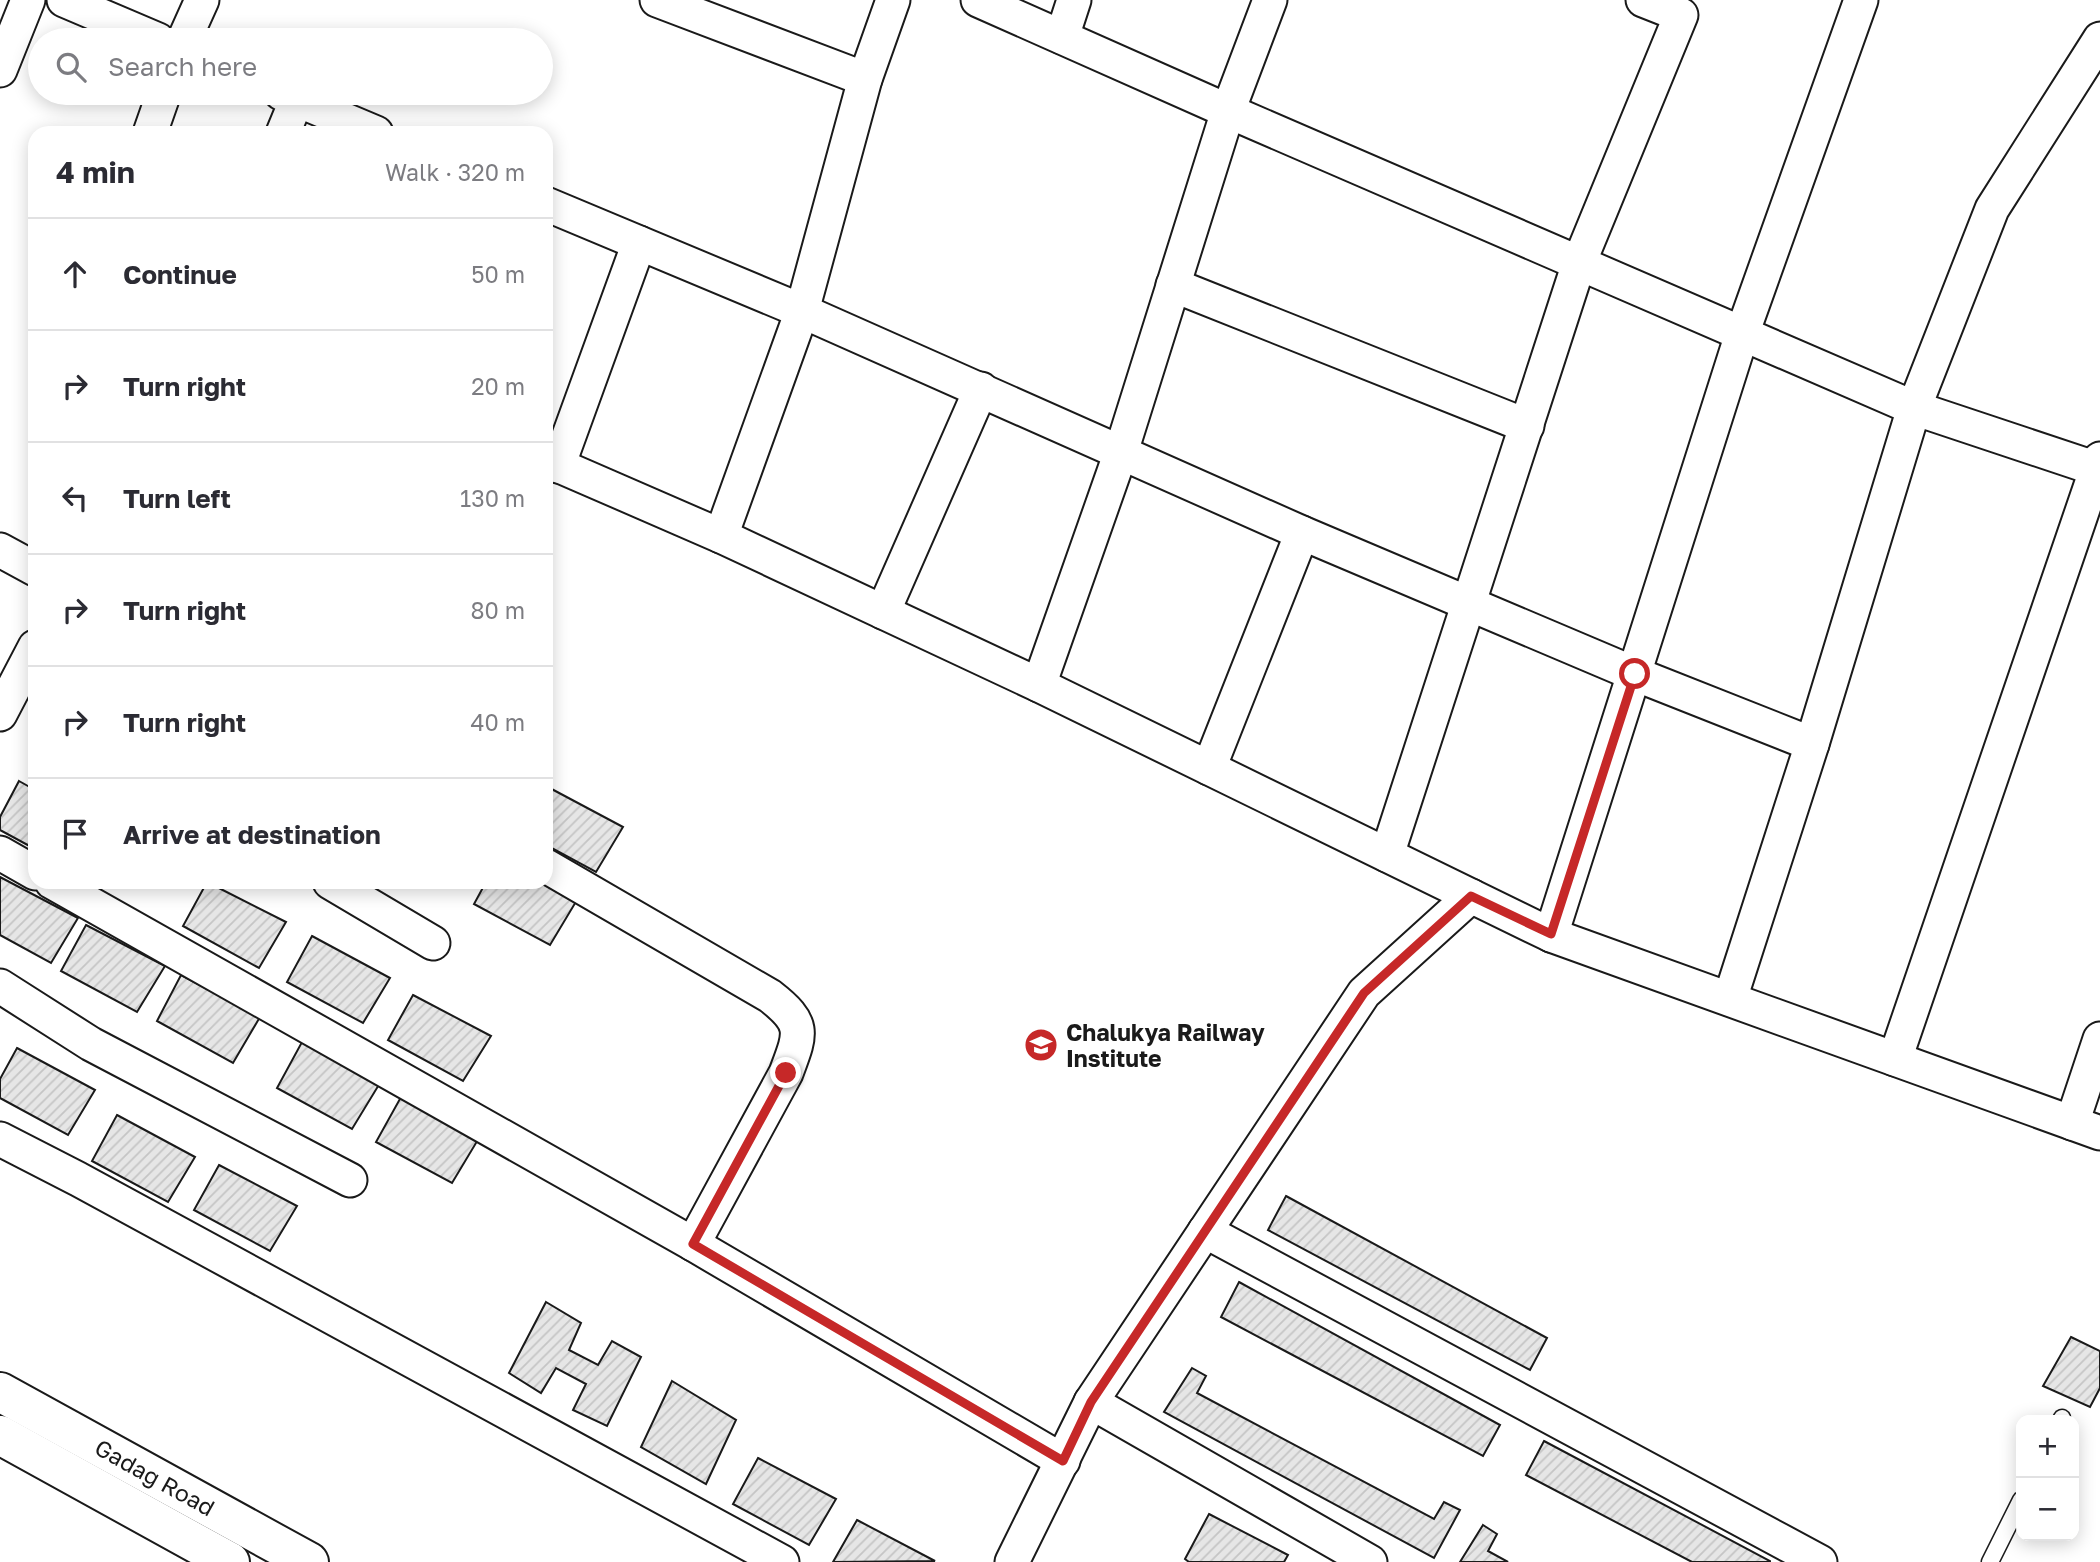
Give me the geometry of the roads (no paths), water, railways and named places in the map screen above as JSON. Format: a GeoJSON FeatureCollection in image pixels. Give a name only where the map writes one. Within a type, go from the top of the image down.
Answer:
{"type":"FeatureCollection","features":[{"type":"Feature","properties":{"kind":"highway","name":"Gadag Road"},"geometry":{"type":"LineString","coordinates":[[0,1392],[309,1562]]}},
{"type":"Feature","properties":{"kind":"highway","name":"Gadag Road"},"geometry":{"type":"LineString","coordinates":[[0,1435],[230,1562]]}},
{"type":"Feature","properties":{"kind":"street"},"geometry":{"type":"LineString","coordinates":[[0,70],[28,0]]}},
{"type":"Feature","properties":{"kind":"street"},"geometry":{"type":"LineString","coordinates":[[64,0],[130,28]]}},
{"type":"Feature","properties":{"kind":"street"},"geometry":{"type":"LineString","coordinates":[[189,28],[202,0]]}},
{"type":"Feature","properties":{"kind":"street"},"geometry":{"type":"LineString","coordinates":[[657,0],[698,8],[865,79]]}},
{"type":"Feature","properties":{"kind":"street"},"geometry":{"type":"LineString","coordinates":[[721,537],[802,311],[865,79],[893,0]]}},
{"type":"Feature","properties":{"kind":"street"},"geometry":{"type":"LineString","coordinates":[[978,0],[1914,408],[2099,466],[1895,1059]]}},
{"type":"Feature","properties":{"kind":"street"},"geometry":{"type":"LineString","coordinates":[[1062,37],[1074,0]]}},
{"type":"Feature","properties":{"kind":"street"},"geometry":{"type":"LineString","coordinates":[[1039,685],[1121,452],[1228,111],[1269,0]]}},
{"type":"Feature","properties":{"kind":"street"},"geometry":{"type":"LineString","coordinates":[[1387,855],[1579,263],[1681,15],[1643,0]]}},
{"type":"Feature","properties":{"kind":"street"},"geometry":{"type":"LineString","coordinates":[[1551,934],[1742,334],[1861,0]]}},
{"type":"Feature","properties":{"kind":"street"},"geometry":{"type":"LineString","coordinates":[[1730,999],[1812,744],[1914,408],[1992,209],[2100,39]]}},
{"type":"Feature","properties":{"kind":"street"},"geometry":{"type":"LineString","coordinates":[[152,126],[160,105]]}},
{"type":"Feature","properties":{"kind":"street"},"geometry":{"type":"LineString","coordinates":[[284,126],[288,105]]}},
{"type":"Feature","properties":{"kind":"street"},"geometry":{"type":"LineString","coordinates":[[310,105],[360,126]]}},
{"type":"Feature","properties":{"kind":"street"},"geometry":{"type":"LineString","coordinates":[[553,207],[802,311],[1302,533],[1635,674],[1812,744]]}},
{"type":"Feature","properties":{"kind":"street"},"geometry":{"type":"LineString","coordinates":[[553,460],[639,243]]}},
{"type":"Feature","properties":{"kind":"street"},"geometry":{"type":"LineString","coordinates":[[1173,285],[1527,426]]}},
{"type":"Feature","properties":{"kind":"street"},"geometry":{"type":"LineString","coordinates":[[883,612],[981,389]]}},
{"type":"Feature","properties":{"kind":"street"},"geometry":{"type":"LineString","coordinates":[[553,463],[721,537],[1039,685],[1551,934],[2086,1128],[2100,1039]]}},
{"type":"Feature","properties":{"kind":"street"},"geometry":{"type":"LineString","coordinates":[[1209,768],[1302,533]]}},
{"type":"Feature","properties":{"kind":"street"},"geometry":{"type":"LineString","coordinates":[[0,550],[28,565]]}},
{"type":"Feature","properties":{"kind":"street"},"geometry":{"type":"LineString","coordinates":[[11,701],[28,662]]}},
{"type":"Feature","properties":{"kind":"street"},"geometry":{"type":"LineString","coordinates":[[0,853],[28,869]]}},
{"type":"Feature","properties":{"kind":"street"},"geometry":{"type":"LineString","coordinates":[[553,870],[770,996],[790,1011],[798,1028],[797,1045],[786,1073],[693,1244]]}},
{"type":"Feature","properties":{"kind":"street"},"geometry":{"type":"LineString","coordinates":[[64,889],[693,1244],[1063,1461]]}},
{"type":"Feature","properties":{"kind":"street"},"geometry":{"type":"LineString","coordinates":[[342,889],[433,943]]}},
{"type":"Feature","properties":{"kind":"street"},"geometry":{"type":"LineString","coordinates":[[1012,1562],[1091,1402],[1364,993],[1471,896]]}},
{"type":"Feature","properties":{"kind":"street"},"geometry":{"type":"LineString","coordinates":[[0,986],[92,1044],[350,1180]]}},
{"type":"Feature","properties":{"kind":"street"},"geometry":{"type":"LineString","coordinates":[[0,1139],[782,1562]]}},
{"type":"Feature","properties":{"kind":"street"},"geometry":{"type":"LineString","coordinates":[[1205,1231],[1820,1562]]}},
{"type":"Feature","properties":{"kind":"street"},"geometry":{"type":"LineString","coordinates":[[1091,1402],[1370,1562]]}},
{"type":"Feature","properties":{"kind":"lane"},"geometry":{"type":"LineString","coordinates":[[1990,1562],[2016,1510]]}},
{"type":"Feature","properties":{"kind":"place","name":"Chalukya Railway Institute"},"geometry":{"type":"Point","coordinates":[1041,1045]}}]}
